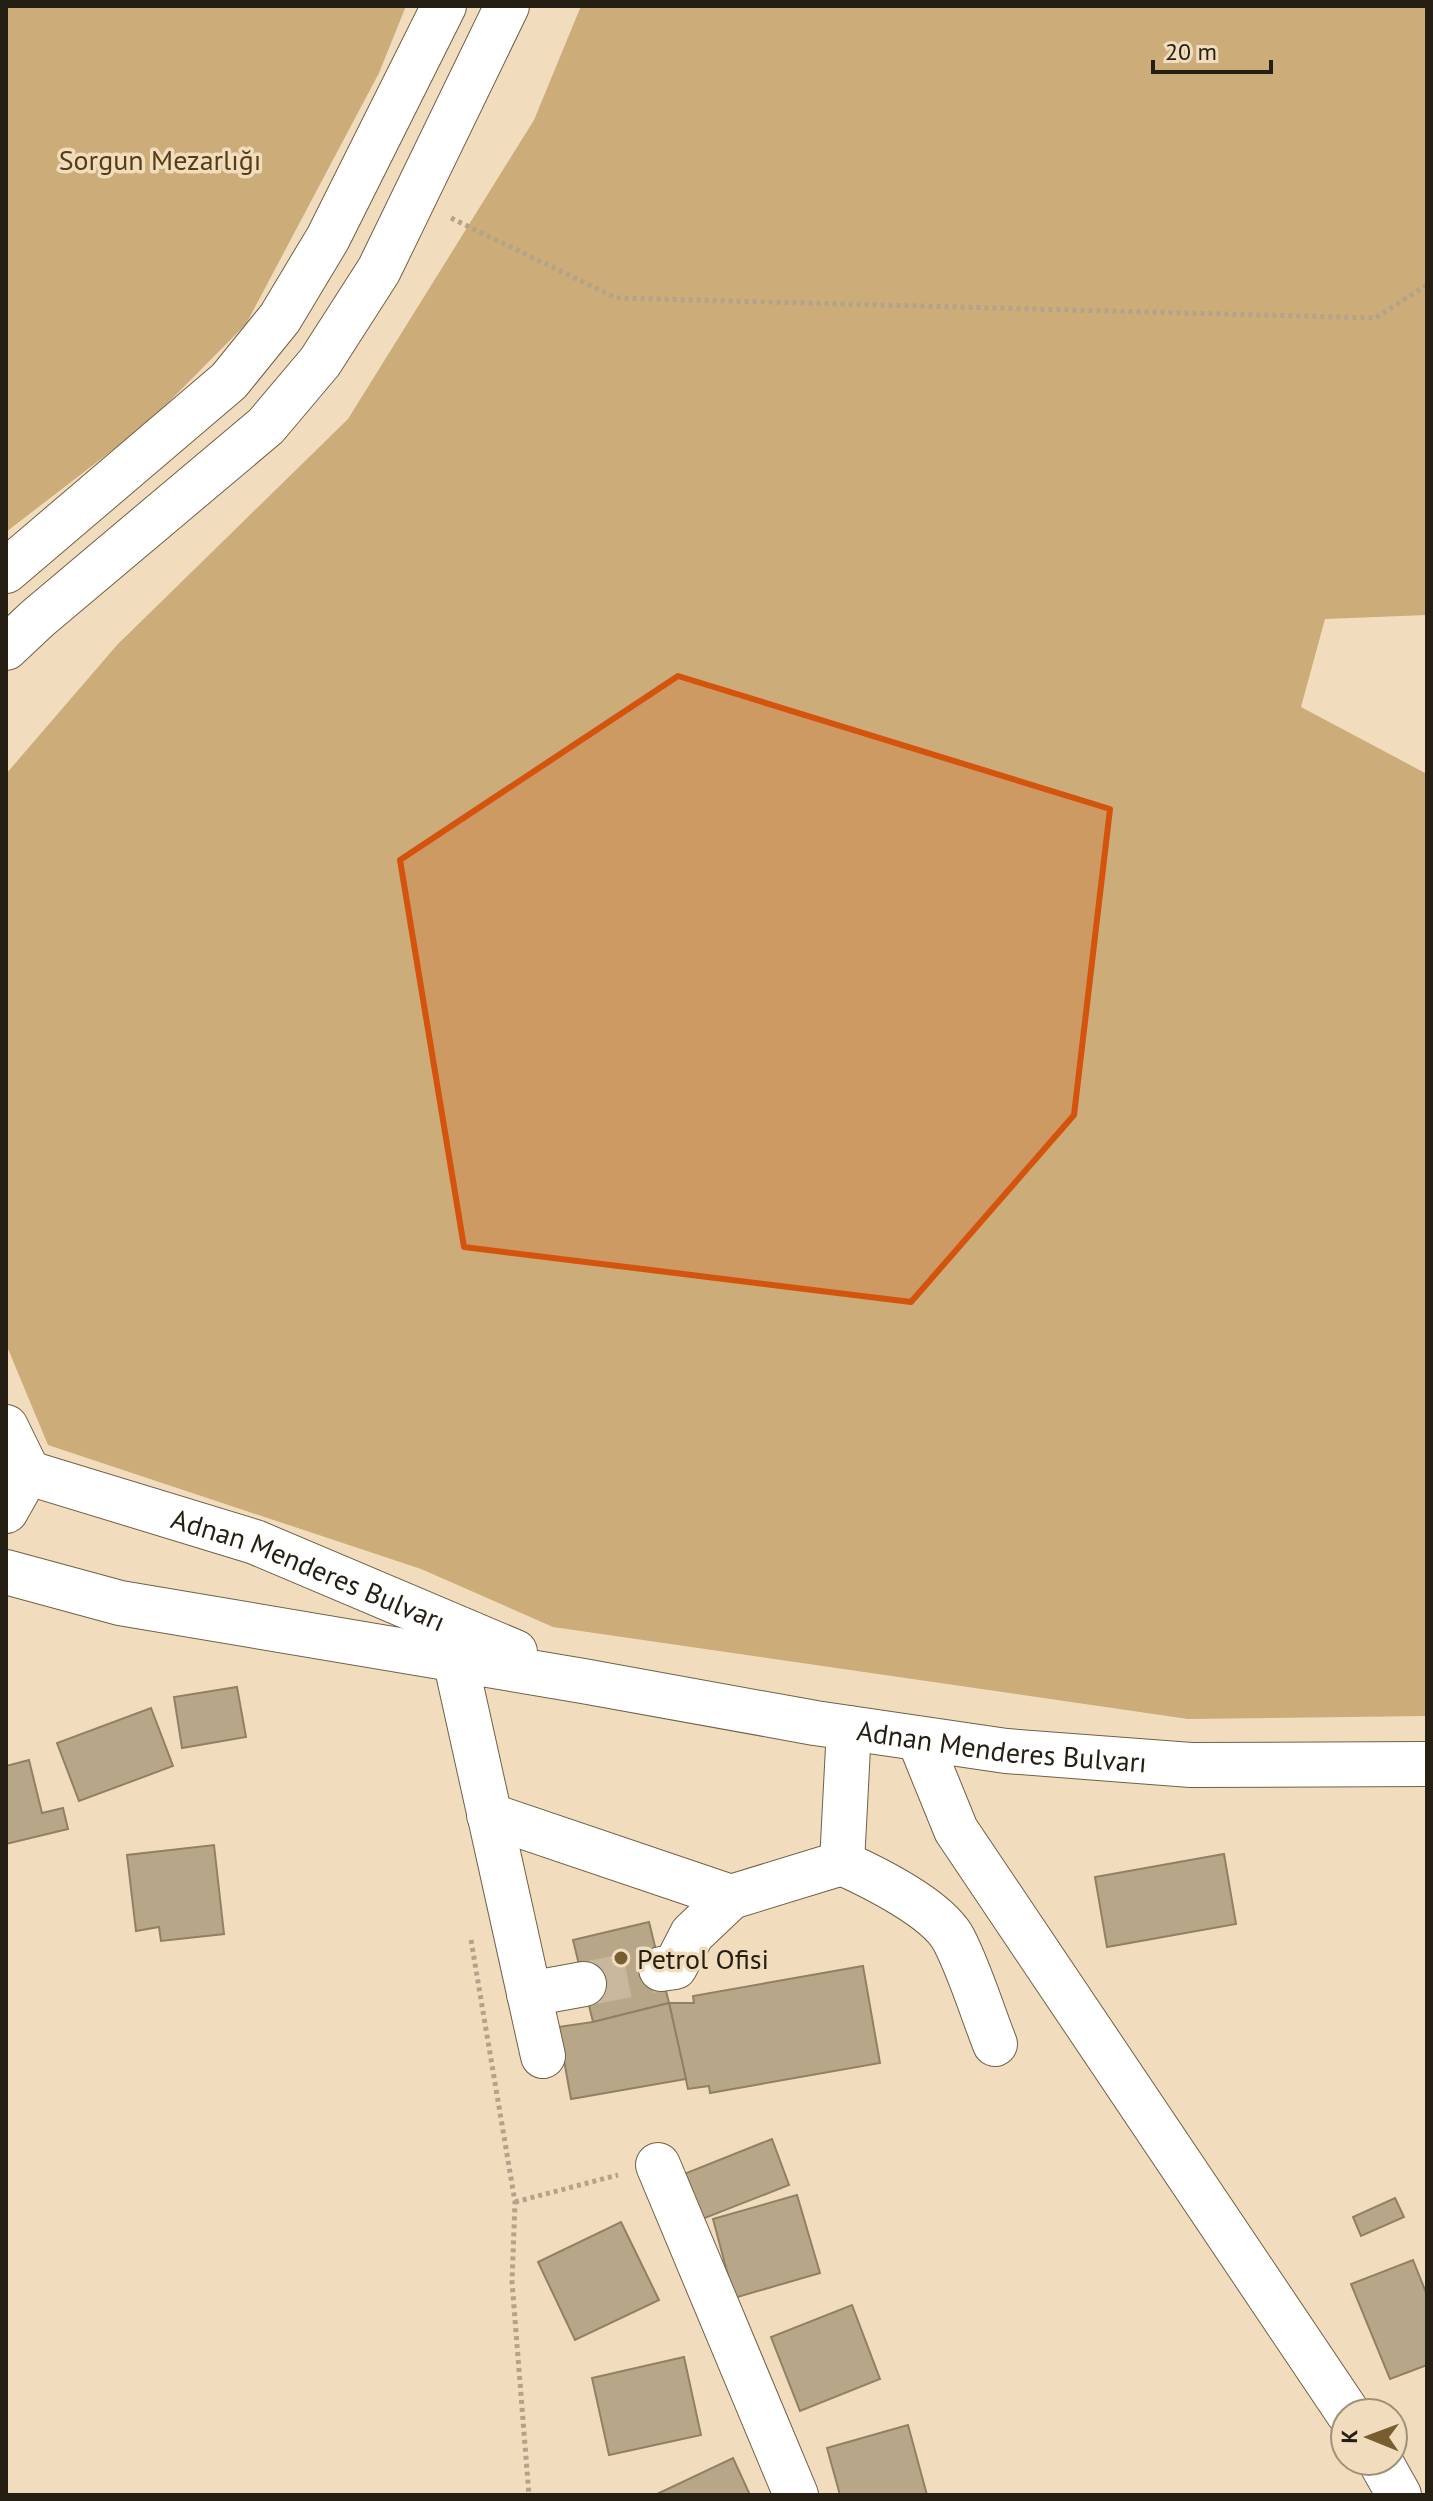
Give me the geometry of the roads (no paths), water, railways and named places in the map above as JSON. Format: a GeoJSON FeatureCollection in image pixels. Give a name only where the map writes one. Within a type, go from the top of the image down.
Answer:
{"type":"FeatureCollection","features":[{"type":"Feature","properties":{"kind":"main road"},"geometry":{"type":"LineString","coordinates":[[6,571],[229,381],[280,318],[328,238],[444,6]]}},
{"type":"Feature","properties":{"kind":"main road"},"geometry":{"type":"LineString","coordinates":[[6,648],[266,426],[320,362],[379,270],[507,6]]}},
{"type":"Feature","properties":{"kind":"main road"},"geometry":{"type":"LineString","coordinates":[[6,1427],[17,1469],[6,1511]]}},
{"type":"Feature","properties":{"kind":"main road","name":"Adnan Menderes Bulvarı"},"geometry":{"type":"LineString","coordinates":[[17,1469],[255,1542],[583,1681]]}},
{"type":"Feature","properties":{"kind":"main road","name":"Adnan Menderes Bulvarı"},"geometry":{"type":"LineString","coordinates":[[6,1572],[120,1603],[849,1728],[1006,1751],[1191,1765],[1427,1764]]}},
{"type":"Feature","properties":{"kind":"main road"},"geometry":{"type":"LineString","coordinates":[[455,1659],[543,2056]]}},
{"type":"Feature","properties":{"kind":"main road"},"geometry":{"type":"LineString","coordinates":[[842,1863],[849,1728]]}},
{"type":"Feature","properties":{"kind":"main road"},"geometry":{"type":"LineString","coordinates":[[919,1739],[956,1830],[1337,2397]]}},
{"type":"Feature","properties":{"kind":"main road"},"geometry":{"type":"LineString","coordinates":[[489,1815],[731,1897]]}},
{"type":"Feature","properties":{"kind":"main road"},"geometry":{"type":"LineString","coordinates":[[661,1969],[675,1967],[692,1934],[731,1897],[842,1863],[900,1892],[953,1937],[995,2044]]}},
{"type":"Feature","properties":{"kind":"main road"},"geometry":{"type":"LineString","coordinates":[[529,1994],[584,1984]]}},
{"type":"Feature","properties":{"kind":"main road"},"geometry":{"type":"LineString","coordinates":[[658,2165],[796,2495]]}},
{"type":"Feature","properties":{"kind":"main road"},"geometry":{"type":"LineString","coordinates":[[1389,2477],[1399,2495]]}},
{"type":"Feature","properties":{"kind":"tunnel"},"geometry":{"type":"LineString","coordinates":[[584,1984],[661,1969]]}},
{"type":"Feature","properties":{"kind":"place","name":"Petrol Ofisi"},"geometry":{"type":"Point","coordinates":[621,1958]}},
{"type":"Feature","properties":{"kind":"park label","name":"Sorgun Mezarlığı"},"geometry":{"type":"Point","coordinates":[160,159]}}]}
